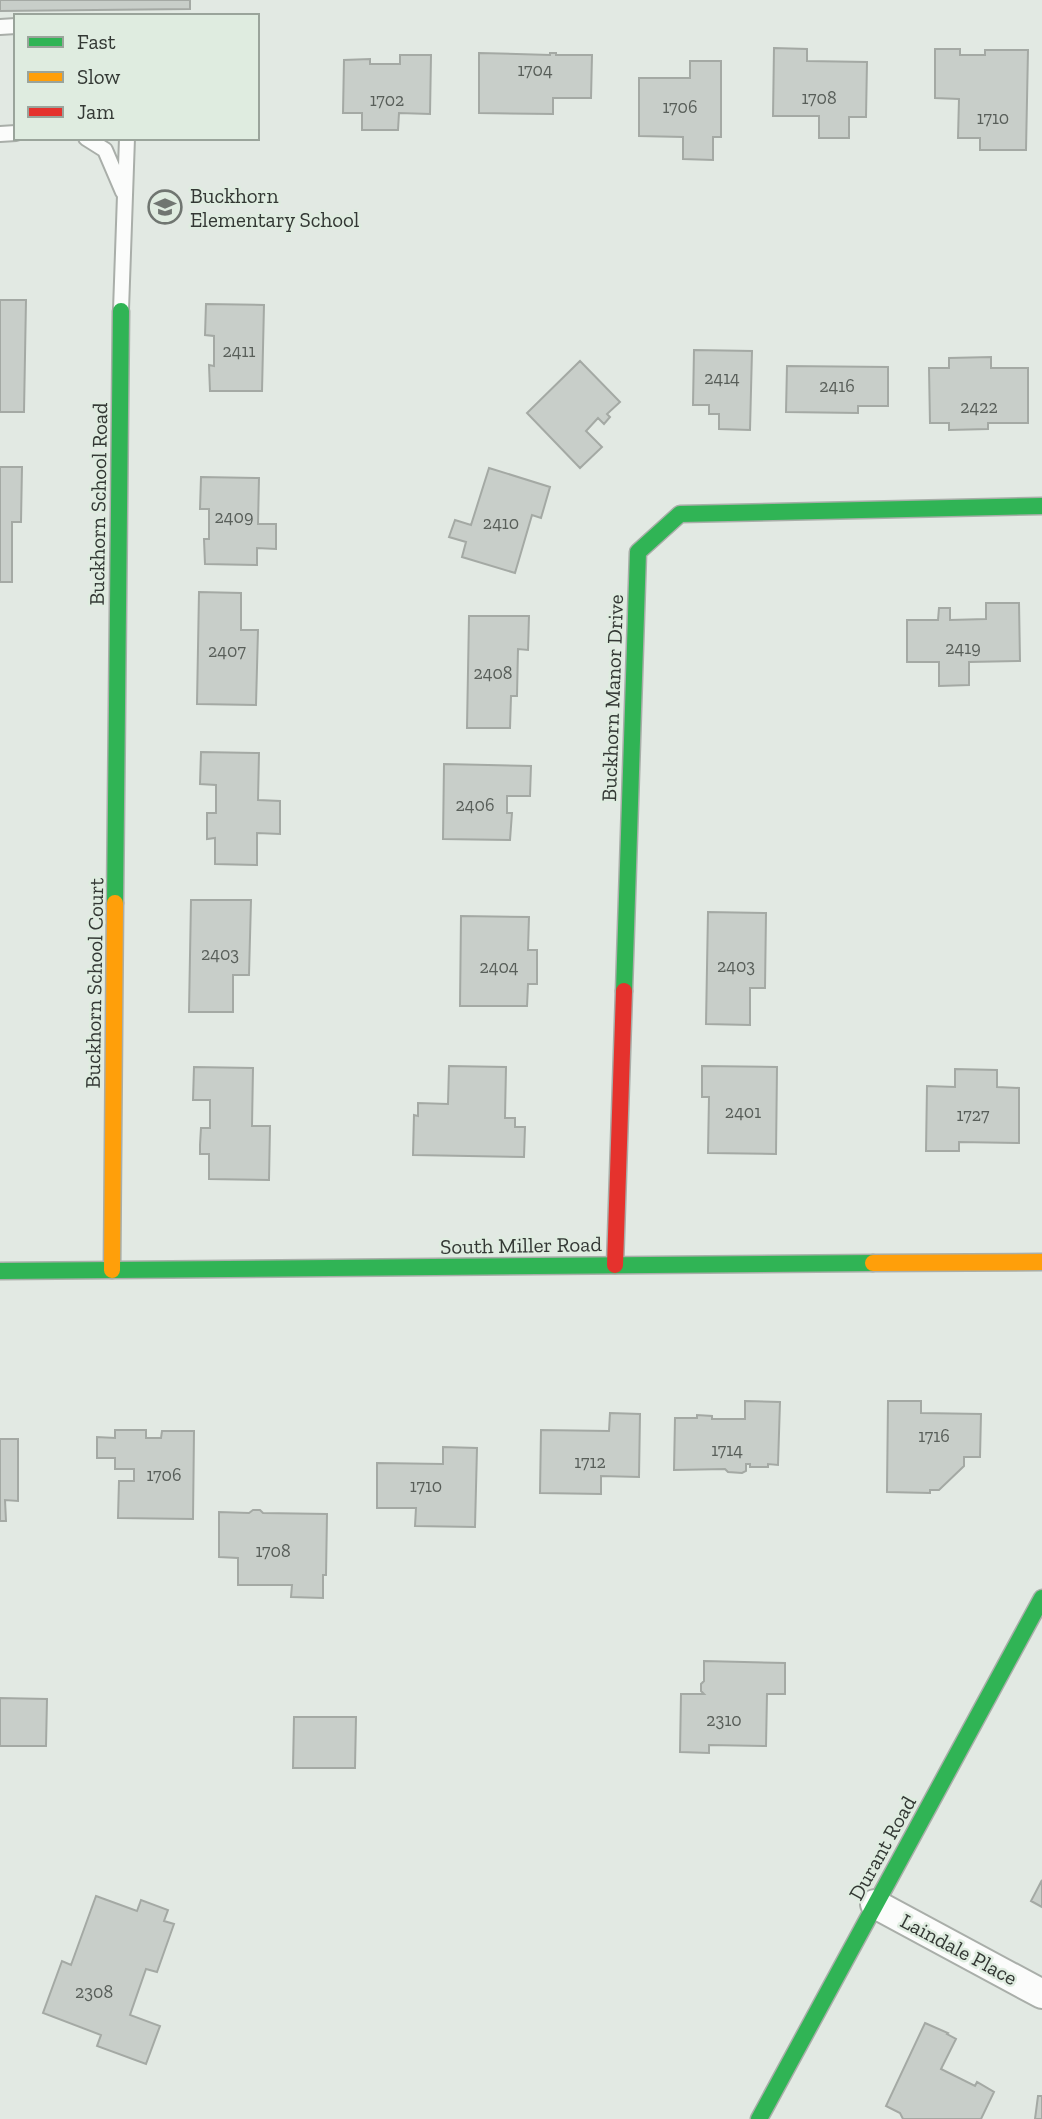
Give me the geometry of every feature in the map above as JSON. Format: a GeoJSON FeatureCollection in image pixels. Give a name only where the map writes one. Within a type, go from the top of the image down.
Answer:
{"type":"FeatureCollection","features":[{"type":"Feature","properties":{"kind":"street","name":"Buckhorn School Road"},"geometry":{"type":"LineString","coordinates":[[117,697],[121,311]]}},
{"type":"Feature","properties":{"kind":"street","name":"Buckhorn Manor Drive"},"geometry":{"type":"LineString","coordinates":[[615,1265],[638,552],[680,514],[1042,506]]}},
{"type":"Feature","properties":{"kind":"street","name":"Buckhorn School Court"},"geometry":{"type":"LineString","coordinates":[[112,1270],[117,697]]}},
{"type":"Feature","properties":{"kind":"street","name":"South Miller Road"},"geometry":{"type":"LineString","coordinates":[[0,1271],[1042,1262]]}},
{"type":"Feature","properties":{"kind":"street","name":"Durant Road"},"geometry":{"type":"LineString","coordinates":[[759,2119],[1042,1598]]}},
{"type":"Feature","properties":{"kind":"street","name":"Laindale Place"},"geometry":{"type":"LineString","coordinates":[[875,1904],[1042,1994]]}},
{"type":"Feature","properties":{"kind":"lane"},"geometry":{"type":"LineString","coordinates":[[89,140],[105,150],[125,197]]}},
{"type":"Feature","properties":{"kind":"lane"},"geometry":{"type":"LineString","coordinates":[[121,311],[127,140]]}},
{"type":"Feature","properties":{"kind":"building"},"geometry":{"type":"Polygon","coordinates":[[[0,0],[190,0],[190,9],[0,11],[0,0]]]}},
{"type":"Feature","properties":{"kind":"building"},"geometry":{"type":"Polygon","coordinates":[[[774,48],[807,49],[807,61],[867,62],[866,117],[849,117],[849,138],[819,138],[819,116],[773,116],[774,48]]]}},
{"type":"Feature","properties":{"kind":"building"},"geometry":{"type":"Polygon","coordinates":[[[935,49],[960,49],[960,55],[985,55],[985,50],[1028,50],[1026,150],[980,150],[980,138],[958,138],[959,99],[935,98],[935,49]]]}},
{"type":"Feature","properties":{"kind":"building"},"geometry":{"type":"Polygon","coordinates":[[[479,53],[592,55],[591,98],[553,98],[553,114],[479,113],[479,53]]]}},
{"type":"Feature","properties":{"kind":"building"},"geometry":{"type":"Polygon","coordinates":[[[400,55],[431,55],[430,114],[399,113],[398,130],[362,130],[362,113],[343,113],[344,60],[370,59],[370,64],[400,64],[400,55]]]}},
{"type":"Feature","properties":{"kind":"building"},"geometry":{"type":"Polygon","coordinates":[[[690,61],[721,61],[721,137],[713,137],[713,160],[683,159],[683,137],[639,136],[639,78],[690,78],[690,61]]]}},
{"type":"Feature","properties":{"kind":"building"},"geometry":{"type":"Polygon","coordinates":[[[0,300],[26,300],[24,412],[0,412],[0,300]]]}},
{"type":"Feature","properties":{"kind":"building"},"geometry":{"type":"Polygon","coordinates":[[[206,304],[264,305],[262,391],[210,391],[209,365],[214,366],[214,336],[205,335],[206,304]]]}},
{"type":"Feature","properties":{"kind":"building"},"geometry":{"type":"Polygon","coordinates":[[[694,350],[752,351],[750,430],[719,429],[719,414],[709,414],[709,405],[693,405],[694,350]]]}},
{"type":"Feature","properties":{"kind":"building"},"geometry":{"type":"Polygon","coordinates":[[[991,357],[991,368],[1028,368],[1028,423],[988,423],[988,429],[949,430],[949,423],[930,423],[929,368],[949,368],[949,358],[991,357]]]}},
{"type":"Feature","properties":{"kind":"building"},"geometry":{"type":"Polygon","coordinates":[[[580,361],[620,402],[607,414],[610,417],[604,424],[598,418],[586,431],[602,447],[580,468],[527,413],[580,361]]]}},
{"type":"Feature","properties":{"kind":"building"},"geometry":{"type":"Polygon","coordinates":[[[787,366],[888,367],[888,406],[858,406],[858,413],[786,412],[787,366]]]}},
{"type":"Feature","properties":{"kind":"building"},"geometry":{"type":"Polygon","coordinates":[[[0,467],[22,467],[21,522],[12,522],[12,582],[0,582],[0,467]]]}},
{"type":"Feature","properties":{"kind":"building"},"geometry":{"type":"Polygon","coordinates":[[[489,468],[550,487],[541,518],[532,515],[515,573],[462,557],[466,542],[449,537],[455,520],[471,525],[489,468]]]}},
{"type":"Feature","properties":{"kind":"building"},"geometry":{"type":"Polygon","coordinates":[[[201,477],[259,478],[258,524],[276,524],[276,549],[257,548],[257,565],[205,564],[204,539],[209,539],[209,509],[200,509],[201,477]]]}},
{"type":"Feature","properties":{"kind":"building"},"geometry":{"type":"Polygon","coordinates":[[[199,592],[241,593],[241,630],[258,630],[256,705],[197,704],[199,592]]]}},
{"type":"Feature","properties":{"kind":"building"},"geometry":{"type":"Polygon","coordinates":[[[986,603],[1019,603],[1020,661],[969,662],[969,685],[939,686],[939,662],[907,662],[907,620],[938,620],[939,608],[950,608],[950,620],[986,619],[986,603]]]}},
{"type":"Feature","properties":{"kind":"building"},"geometry":{"type":"Polygon","coordinates":[[[469,616],[529,616],[528,650],[518,649],[517,696],[511,696],[510,728],[467,728],[469,616]]]}},
{"type":"Feature","properties":{"kind":"building"},"geometry":{"type":"Polygon","coordinates":[[[201,752],[259,753],[258,800],[280,801],[280,834],[257,833],[257,865],[215,864],[215,838],[207,839],[207,813],[216,813],[216,785],[200,784],[201,752]]]}},
{"type":"Feature","properties":{"kind":"building"},"geometry":{"type":"Polygon","coordinates":[[[444,764],[531,766],[530,796],[507,796],[507,813],[512,813],[510,840],[443,839],[444,764]]]}},
{"type":"Feature","properties":{"kind":"building"},"geometry":{"type":"Polygon","coordinates":[[[191,900],[251,900],[249,975],[233,975],[233,1012],[189,1012],[191,900]]]}},
{"type":"Feature","properties":{"kind":"building"},"geometry":{"type":"Polygon","coordinates":[[[708,912],[766,913],[765,988],[750,988],[750,1025],[706,1024],[708,912]]]}},
{"type":"Feature","properties":{"kind":"building"},"geometry":{"type":"Polygon","coordinates":[[[461,916],[529,917],[528,950],[537,950],[537,984],[528,984],[527,1006],[460,1006],[461,916]]]}},
{"type":"Feature","properties":{"kind":"building"},"geometry":{"type":"Polygon","coordinates":[[[449,1066],[506,1067],[505,1118],[515,1118],[515,1127],[525,1127],[524,1157],[413,1155],[414,1115],[418,1116],[418,1103],[448,1104],[449,1066]]]}},
{"type":"Feature","properties":{"kind":"building"},"geometry":{"type":"Polygon","coordinates":[[[702,1066],[777,1067],[776,1154],[708,1153],[709,1097],[702,1097],[702,1066]]]}},
{"type":"Feature","properties":{"kind":"building"},"geometry":{"type":"Polygon","coordinates":[[[194,1067],[253,1068],[252,1126],[270,1126],[269,1180],[209,1179],[209,1154],[200,1154],[200,1145],[201,1128],[210,1128],[210,1100],[193,1100],[194,1067]]]}},
{"type":"Feature","properties":{"kind":"building"},"geometry":{"type":"Polygon","coordinates":[[[955,1069],[997,1070],[997,1087],[1019,1088],[1019,1143],[959,1142],[959,1151],[926,1151],[927,1086],[955,1087],[955,1069]]]}},
{"type":"Feature","properties":{"kind":"building"},"geometry":{"type":"Polygon","coordinates":[[[745,1401],[780,1402],[778,1465],[750,1467],[750,1464],[746,1464],[746,1471],[742,1473],[728,1472],[725,1469],[674,1470],[675,1418],[697,1418],[697,1415],[712,1416],[712,1419],[745,1419],[745,1401]]]}},
{"type":"Feature","properties":{"kind":"building"},"geometry":{"type":"Polygon","coordinates":[[[888,1401],[921,1401],[921,1413],[981,1414],[980,1457],[964,1457],[964,1466],[939,1490],[930,1490],[930,1493],[887,1492],[888,1401]]]}},
{"type":"Feature","properties":{"kind":"building"},"geometry":{"type":"Polygon","coordinates":[[[610,1413],[640,1414],[639,1477],[601,1476],[601,1494],[540,1493],[541,1430],[609,1431],[610,1413]]]}},
{"type":"Feature","properties":{"kind":"building"},"geometry":{"type":"Polygon","coordinates":[[[115,1430],[146,1430],[146,1438],[161,1438],[162,1431],[194,1431],[193,1519],[118,1518],[119,1481],[134,1481],[134,1469],[115,1469],[115,1458],[97,1458],[97,1437],[115,1438],[115,1430]]]}},
{"type":"Feature","properties":{"kind":"building"},"geometry":{"type":"Polygon","coordinates":[[[0,1439],[18,1439],[18,1501],[5,1500],[6,1521],[0,1521],[0,1439]]]}},
{"type":"Feature","properties":{"kind":"building"},"geometry":{"type":"Polygon","coordinates":[[[443,1447],[477,1448],[475,1527],[415,1526],[416,1508],[377,1508],[377,1463],[443,1464],[443,1447]]]}},
{"type":"Feature","properties":{"kind":"building"},"geometry":{"type":"Polygon","coordinates":[[[253,1510],[263,1513],[327,1514],[323,1598],[291,1597],[292,1585],[238,1585],[238,1558],[219,1557],[219,1512],[249,1513],[253,1510]]]}},
{"type":"Feature","properties":{"kind":"building"},"geometry":{"type":"Polygon","coordinates":[[[704,1661],[785,1663],[785,1694],[767,1694],[766,1746],[709,1745],[709,1753],[680,1752],[681,1694],[704,1694],[701,1684],[704,1681],[704,1661]]]}},
{"type":"Feature","properties":{"kind":"building"},"geometry":{"type":"Polygon","coordinates":[[[0,1698],[47,1699],[46,1746],[0,1746],[0,1698]]]}},
{"type":"Feature","properties":{"kind":"building"},"geometry":{"type":"Polygon","coordinates":[[[294,1717],[356,1717],[355,1768],[293,1768],[294,1717]]]}},
{"type":"Feature","properties":{"kind":"building"},"geometry":{"type":"Polygon","coordinates":[[[1042,1880],[1042,1907],[1031,1901],[1042,1880]]]}},
{"type":"Feature","properties":{"kind":"building"},"geometry":{"type":"Polygon","coordinates":[[[96,1896],[137,1911],[141,1900],[168,1910],[164,1921],[174,1924],[157,1972],[146,1969],[130,2015],[160,2026],[146,2064],[97,2046],[101,2035],[43,2013],[62,1961],[71,1965],[96,1896]]]}},
{"type":"Feature","properties":{"kind":"building"},"geometry":{"type":"Polygon","coordinates":[[[925,2023],[956,2039],[941,2069],[975,2086],[977,2082],[994,2092],[981,2119],[903,2119],[900,2113],[886,2106],[925,2023]]]}},
{"type":"Feature","properties":{"kind":"building"},"geometry":{"type":"Polygon","coordinates":[[[1038,2096],[1042,2096],[1042,2119],[1035,2119],[1038,2096]]]}},
{"type":"Feature","properties":{"kind":"traffic: fast"},"geometry":{"type":"LineString","coordinates":[[115,903],[121,311]]}},
{"type":"Feature","properties":{"kind":"traffic: fast"},"geometry":{"type":"LineString","coordinates":[[624,991],[638,552],[680,514],[1042,506]]}},
{"type":"Feature","properties":{"kind":"traffic: fast"},"geometry":{"type":"LineString","coordinates":[[0,1271],[873,1263]]}},
{"type":"Feature","properties":{"kind":"traffic: fast"},"geometry":{"type":"LineString","coordinates":[[759,2119],[1042,1598]]}},
{"type":"Feature","properties":{"kind":"traffic: slow"},"geometry":{"type":"LineString","coordinates":[[112,1270],[115,903]]}},
{"type":"Feature","properties":{"kind":"traffic: slow"},"geometry":{"type":"LineString","coordinates":[[873,1263],[1042,1262]]}},
{"type":"Feature","properties":{"kind":"traffic: jam"},"geometry":{"type":"LineString","coordinates":[[615,1265],[624,991]]}},
{"type":"Feature","properties":{"kind":"place","name":"Buckhorn Elementary School"},"geometry":{"type":"Point","coordinates":[165,207]}}]}
